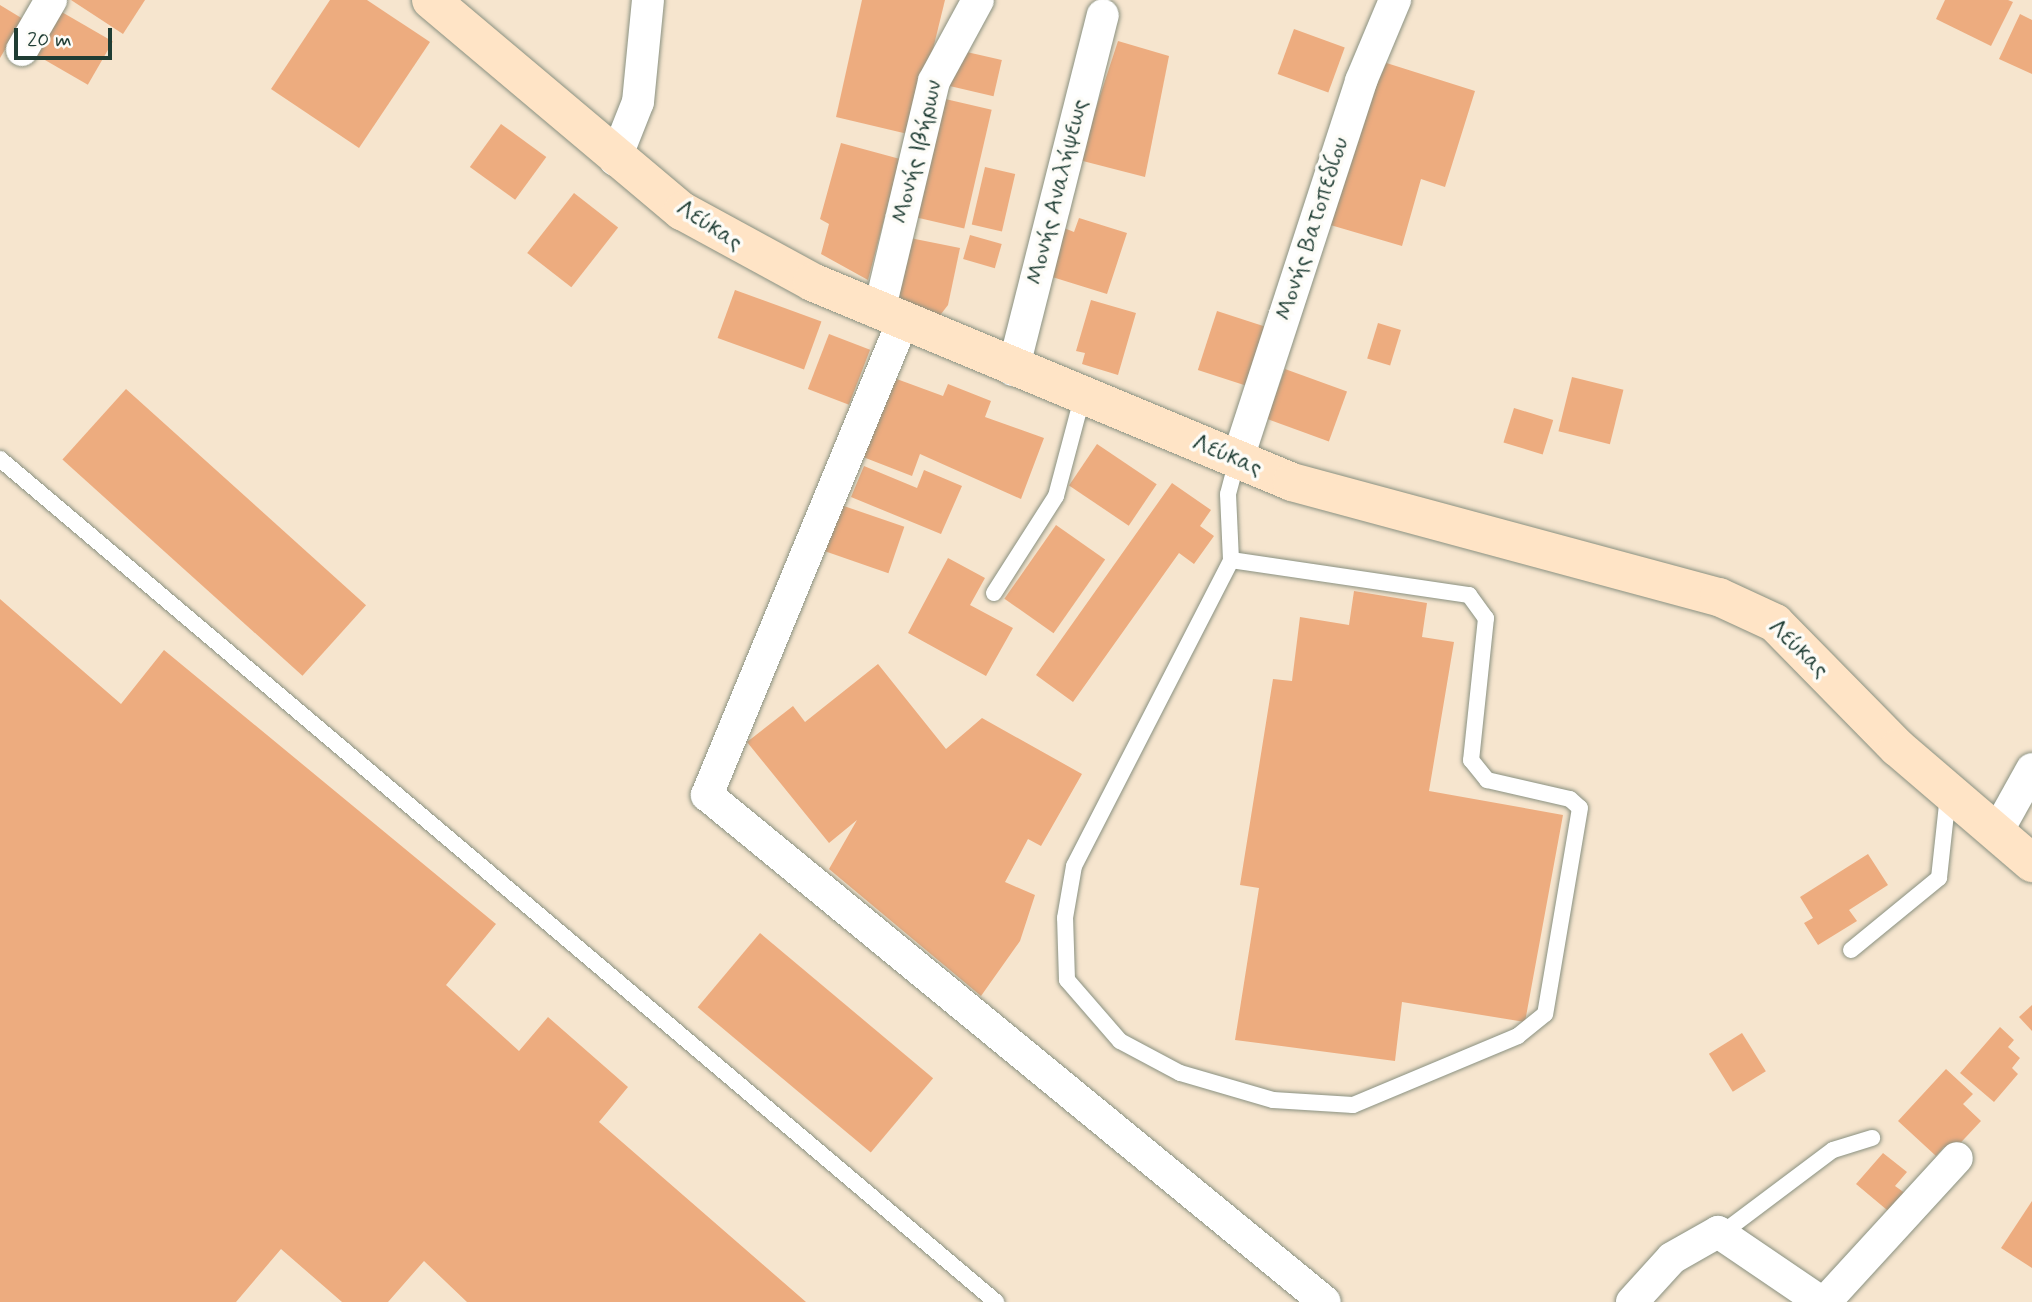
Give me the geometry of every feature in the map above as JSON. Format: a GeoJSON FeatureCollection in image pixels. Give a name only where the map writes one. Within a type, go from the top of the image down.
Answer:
{"type":"FeatureCollection","features":[{"type":"Feature","properties":{"kind":"street"},"geometry":{"type":"LineString","coordinates":[[22,50],[51,0]]}},
{"type":"Feature","properties":{"kind":"street","name":"Λεύκας"},"geometry":{"type":"LineString","coordinates":[[431,0],[615,160],[748,251],[891,318],[1237,461],[1366,504],[1746,608],[1796,642],[1948,792],[2032,863]]}},
{"type":"Feature","properties":{"kind":"street"},"geometry":{"type":"LineString","coordinates":[[615,160],[638,102],[648,0]]}},
{"type":"Feature","properties":{"kind":"street","name":"Μονής Ιβήρων"},"geometry":{"type":"LineString","coordinates":[[978,0],[934,81],[891,318],[707,795],[1325,1302]]}},
{"type":"Feature","properties":{"kind":"street","name":"Μονής Βατοπεδίου"},"geometry":{"type":"LineString","coordinates":[[1237,461],[1361,81],[1395,0]]}},
{"type":"Feature","properties":{"kind":"street","name":"Μονής Αναλήψεως"},"geometry":{"type":"LineString","coordinates":[[1013,370],[1103,15]]}},
{"type":"Feature","properties":{"kind":"street"},"geometry":{"type":"LineString","coordinates":[[1997,832],[2032,769]]}},
{"type":"Feature","properties":{"kind":"street"},"geometry":{"type":"LineString","coordinates":[[1632,1302],[1689,1244],[1721,1234],[1823,1302],[1957,1157]]}},
{"type":"Feature","properties":{"kind":"lane"},"geometry":{"type":"LineString","coordinates":[[994,593],[1056,496],[1082,398]]}},
{"type":"Feature","properties":{"kind":"lane"},"geometry":{"type":"LineString","coordinates":[[0,460],[996,1302]]}},
{"type":"Feature","properties":{"kind":"lane"},"geometry":{"type":"LineString","coordinates":[[1231,560],[1469,595],[1486,618],[1471,760],[1487,780],[1570,799],[1580,808],[1545,1014],[1518,1036],[1353,1105],[1273,1100],[1180,1073],[1120,1041],[1067,980],[1065,918],[1074,866],[1231,560],[1228,494],[1237,461]]}},
{"type":"Feature","properties":{"kind":"lane"},"geometry":{"type":"LineString","coordinates":[[1851,950],[1939,878],[1948,792]]}},
{"type":"Feature","properties":{"kind":"lane"},"geometry":{"type":"LineString","coordinates":[[1721,1234],[1833,1150],[1872,1138]]}},
{"type":"Feature","properties":{"kind":"building"},"geometry":{"type":"Polygon","coordinates":[[[71,0],[145,0],[123,34],[71,0]]]}},
{"type":"Feature","properties":{"kind":"building"},"geometry":{"type":"Polygon","coordinates":[[[330,0],[367,0],[430,42],[359,148],[271,89],[330,0]]]}},
{"type":"Feature","properties":{"kind":"building"},"geometry":{"type":"Polygon","coordinates":[[[862,0],[945,0],[912,135],[836,117],[862,0]]]}},
{"type":"Feature","properties":{"kind":"building"},"geometry":{"type":"Polygon","coordinates":[[[1945,0],[2013,2],[1991,46],[1936,19],[1945,0]]]}},
{"type":"Feature","properties":{"kind":"building"},"geometry":{"type":"Polygon","coordinates":[[[0,5],[23,19],[0,58],[0,5]]]}},
{"type":"Feature","properties":{"kind":"building"},"geometry":{"type":"Polygon","coordinates":[[[60,11],[113,41],[88,85],[35,54],[60,11]]]}},
{"type":"Feature","properties":{"kind":"building"},"geometry":{"type":"Polygon","coordinates":[[[2020,14],[2032,20],[2032,74],[1999,59],[2020,14]]]}},
{"type":"Feature","properties":{"kind":"building"},"geometry":{"type":"Polygon","coordinates":[[[1294,29],[1345,47],[1328,93],[1278,74],[1294,29]]]}},
{"type":"Feature","properties":{"kind":"building"},"geometry":{"type":"Polygon","coordinates":[[[1118,41],[1169,56],[1145,177],[1079,160],[1118,41]]]}},
{"type":"Feature","properties":{"kind":"building"},"geometry":{"type":"Polygon","coordinates":[[[958,50],[1002,60],[994,96],[950,86],[958,50]]]}},
{"type":"Feature","properties":{"kind":"building"},"geometry":{"type":"Polygon","coordinates":[[[1377,60],[1475,91],[1445,187],[1421,179],[1402,246],[1327,224],[1377,60]]]}},
{"type":"Feature","properties":{"kind":"building"},"geometry":{"type":"Polygon","coordinates":[[[941,98],[992,110],[964,229],[914,217],[941,98]]]}},
{"type":"Feature","properties":{"kind":"building"},"geometry":{"type":"Polygon","coordinates":[[[501,124],[546,157],[515,200],[470,167],[501,124]]]}},
{"type":"Feature","properties":{"kind":"building"},"geometry":{"type":"Polygon","coordinates":[[[841,143],[900,159],[868,280],[821,254],[829,224],[820,219],[841,143]]]}},
{"type":"Feature","properties":{"kind":"building"},"geometry":{"type":"Polygon","coordinates":[[[985,167],[1015,174],[1002,231],[972,224],[985,167]]]}},
{"type":"Feature","properties":{"kind":"building"},"geometry":{"type":"Polygon","coordinates":[[[574,193],[618,227],[571,287],[527,253],[574,193]]]}},
{"type":"Feature","properties":{"kind":"building"},"geometry":{"type":"Polygon","coordinates":[[[1079,218],[1127,233],[1107,294],[1049,276],[1064,228],[1074,232],[1079,218]]]}},
{"type":"Feature","properties":{"kind":"building"},"geometry":{"type":"Polygon","coordinates":[[[970,235],[1002,244],[995,268],[963,259],[970,235]]]}},
{"type":"Feature","properties":{"kind":"building"},"geometry":{"type":"Polygon","coordinates":[[[910,238],[960,248],[948,305],[938,318],[897,296],[910,238]]]}},
{"type":"Feature","properties":{"kind":"building"},"geometry":{"type":"Polygon","coordinates":[[[735,290],[821,321],[804,369],[718,338],[735,290]]]}},
{"type":"Feature","properties":{"kind":"building"},"geometry":{"type":"Polygon","coordinates":[[[1091,300],[1136,313],[1118,375],[1082,364],[1085,353],[1076,351],[1091,300]]]}},
{"type":"Feature","properties":{"kind":"building"},"geometry":{"type":"Polygon","coordinates":[[[1217,311],[1266,327],[1246,386],[1198,370],[1217,311]]]}},
{"type":"Feature","properties":{"kind":"building"},"geometry":{"type":"Polygon","coordinates":[[[1378,323],[1401,330],[1390,365],[1367,358],[1378,323]]]}},
{"type":"Feature","properties":{"kind":"building"},"geometry":{"type":"Polygon","coordinates":[[[829,334],[870,350],[849,405],[808,389],[829,334]]]}},
{"type":"Feature","properties":{"kind":"building"},"geometry":{"type":"Polygon","coordinates":[[[1285,369],[1347,392],[1329,441],[1267,419],[1285,369]]]}},
{"type":"Feature","properties":{"kind":"building"},"geometry":{"type":"Polygon","coordinates":[[[1572,377],[1623,390],[1610,444],[1558,431],[1572,377]]]}},
{"type":"Feature","properties":{"kind":"building"},"geometry":{"type":"Polygon","coordinates":[[[894,378],[943,396],[948,384],[991,401],[985,417],[1044,438],[1021,499],[920,454],[912,476],[863,457],[894,378]]]}},
{"type":"Feature","properties":{"kind":"building"},"geometry":{"type":"Polygon","coordinates":[[[126,389],[366,605],[302,676],[62,460],[126,389]]]}},
{"type":"Feature","properties":{"kind":"building"},"geometry":{"type":"Polygon","coordinates":[[[1514,408],[1553,420],[1543,454],[1503,442],[1514,408]]]}},
{"type":"Feature","properties":{"kind":"building"},"geometry":{"type":"Polygon","coordinates":[[[1097,444],[1157,484],[1129,526],[1069,485],[1097,444]]]}},
{"type":"Feature","properties":{"kind":"building"},"geometry":{"type":"Polygon","coordinates":[[[864,466],[917,488],[924,470],[962,486],[941,534],[851,497],[864,466]]]}},
{"type":"Feature","properties":{"kind":"building"},"geometry":{"type":"Polygon","coordinates":[[[1172,483],[1211,510],[1200,526],[1214,536],[1194,564],[1179,553],[1073,702],[1036,675],[1172,483]]]}},
{"type":"Feature","properties":{"kind":"building"},"geometry":{"type":"Polygon","coordinates":[[[841,505],[904,527],[888,573],[825,551],[841,505]]]}},
{"type":"Feature","properties":{"kind":"building"},"geometry":{"type":"Polygon","coordinates":[[[1056,525],[1105,559],[1054,633],[1004,599],[1056,525]]]}},
{"type":"Feature","properties":{"kind":"building"},"geometry":{"type":"Polygon","coordinates":[[[948,558],[985,578],[970,605],[1013,628],[986,676],[908,633],[948,558]]]}},
{"type":"Feature","properties":{"kind":"building"},"geometry":{"type":"Polygon","coordinates":[[[1354,591],[1427,603],[1422,637],[1454,642],[1429,791],[1563,815],[1525,1022],[1402,1002],[1395,1061],[1235,1040],[1259,888],[1240,885],[1273,679],[1292,681],[1300,617],[1349,625],[1354,591]]]}},
{"type":"Feature","properties":{"kind":"building"},"geometry":{"type":"Polygon","coordinates":[[[0,599],[121,704],[164,650],[496,924],[446,985],[519,1051],[548,1017],[628,1087],[599,1122],[806,1302],[467,1302],[424,1261],[388,1302],[342,1302],[281,1249],[236,1302],[0,1302],[0,599]]]}},
{"type":"Feature","properties":{"kind":"building"},"geometry":{"type":"Polygon","coordinates":[[[878,664],[946,749],[982,718],[1082,774],[1041,846],[1028,839],[1005,882],[1035,895],[1020,941],[981,996],[829,869],[857,820],[829,843],[747,742],[793,706],[805,722],[878,664]]]}},
{"type":"Feature","properties":{"kind":"building"},"geometry":{"type":"Polygon","coordinates":[[[1868,854],[1888,885],[1849,910],[1857,921],[1818,945],[1804,923],[1813,918],[1800,897],[1868,854]]]}},
{"type":"Feature","properties":{"kind":"building"},"geometry":{"type":"Polygon","coordinates":[[[760,933],[933,1078],[871,1153],[698,1007],[760,933]]]}},
{"type":"Feature","properties":{"kind":"building"},"geometry":{"type":"Polygon","coordinates":[[[2032,1005],[2032,1031],[2019,1017],[2032,1005]]]}},
{"type":"Feature","properties":{"kind":"building"},"geometry":{"type":"Polygon","coordinates":[[[2000,1027],[2014,1040],[2008,1047],[2020,1058],[2012,1068],[2018,1074],[1994,1102],[1960,1073],[2000,1027]]]}},
{"type":"Feature","properties":{"kind":"building"},"geometry":{"type":"Polygon","coordinates":[[[1742,1033],[1766,1071],[1733,1092],[1709,1054],[1742,1033]]]}},
{"type":"Feature","properties":{"kind":"building"},"geometry":{"type":"Polygon","coordinates":[[[1946,1069],[1973,1094],[1963,1104],[1981,1121],[1951,1153],[1944,1147],[1936,1156],[1898,1121],[1946,1069]]]}},
{"type":"Feature","properties":{"kind":"building"},"geometry":{"type":"Polygon","coordinates":[[[1883,1153],[1907,1172],[1895,1186],[1909,1196],[1893,1215],[1856,1184],[1883,1153]]]}},
{"type":"Feature","properties":{"kind":"building"},"geometry":{"type":"Polygon","coordinates":[[[2032,1201],[2032,1268],[2001,1248],[2032,1201]]]}}]}
